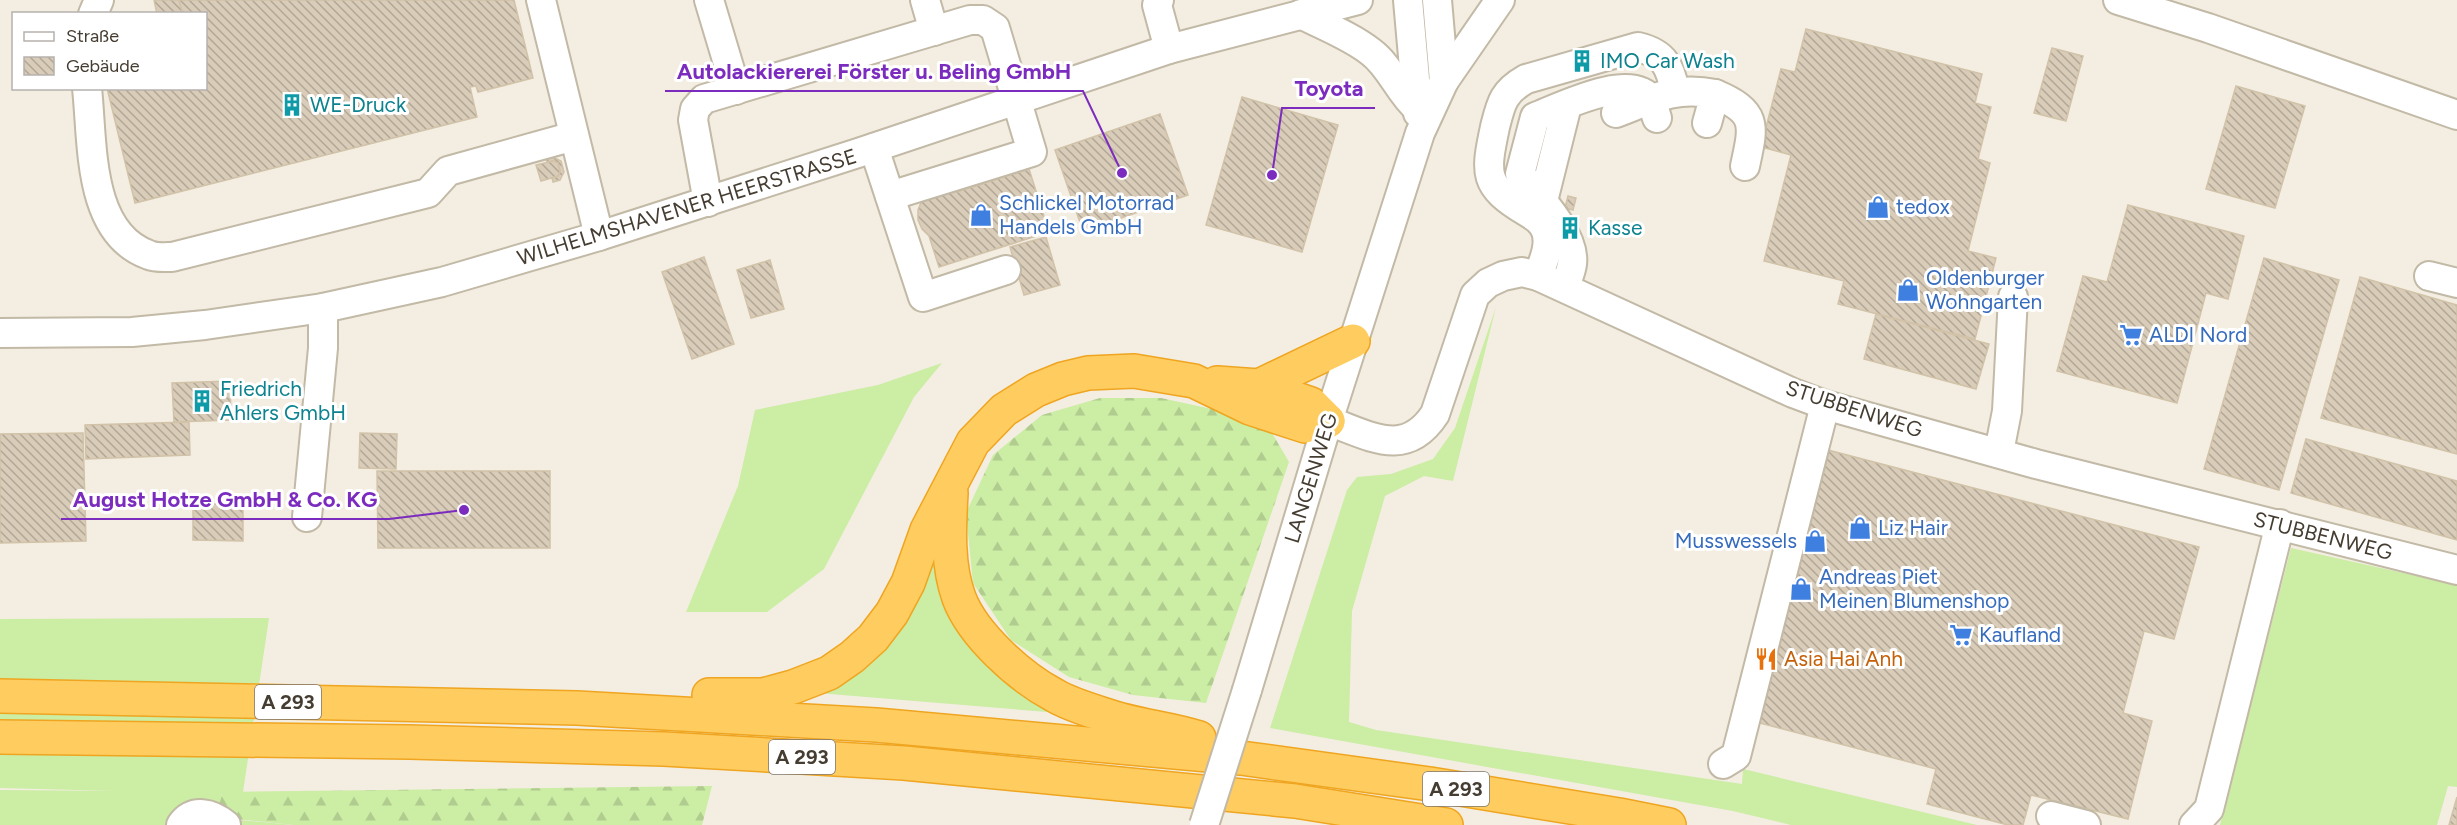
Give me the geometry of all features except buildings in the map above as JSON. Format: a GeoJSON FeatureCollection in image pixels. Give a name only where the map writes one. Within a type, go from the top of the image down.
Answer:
{"type":"FeatureCollection","features":[{"type":"Feature","properties":{"kind":"highway"},"geometry":{"type":"LineString","coordinates":[[1259,386],[1353,341]]}},
{"type":"Feature","properties":{"kind":"highway"},"geometry":{"type":"LineString","coordinates":[[577,708],[642,691],[719,696],[763,695],[793,687],[829,673],[866,644],[892,613],[908,583],[927,530],[973,442],[1004,410],[1036,390],[1071,377],[1112,371],[1134,372],[1194,381],[1259,386],[1311,404],[1328,421]]}},
{"type":"Feature","properties":{"kind":"highway"},"geometry":{"type":"LineString","coordinates":[[1194,381],[1250,408],[1305,426],[1328,421]]}},
{"type":"Feature","properties":{"kind":"highway"},"geometry":{"type":"LineString","coordinates":[[952,483],[950,536],[952,571],[959,599],[973,624],[990,645],[1013,667],[1054,695],[1107,716],[1198,737],[1241,758]]}},
{"type":"Feature","properties":{"kind":"highway","name":"A 293"},"geometry":{"type":"LineString","coordinates":[[0,696],[577,708],[876,725],[1241,758],[1430,784],[1669,825]]}},
{"type":"Feature","properties":{"kind":"highway","name":"A 293"},"geometry":{"type":"LineString","coordinates":[[0,737],[409,742],[664,749],[904,762],[1295,801],[1446,825]]}},
{"type":"Feature","properties":{"kind":"highway"},"geometry":{"type":"LineString","coordinates":[[1194,792],[1222,809],[1319,825]]}},
{"type":"Feature","properties":{"kind":"street"},"geometry":{"type":"LineString","coordinates":[[541,0],[599,236]]}},
{"type":"Feature","properties":{"kind":"street"},"geometry":{"type":"LineString","coordinates":[[709,0],[736,90]]}},
{"type":"Feature","properties":{"kind":"street"},"geometry":{"type":"LineString","coordinates":[[925,0],[934,30]]}},
{"type":"Feature","properties":{"kind":"street","name":"WILHELMSHAVENER HEERSTRASSE"},"geometry":{"type":"LineString","coordinates":[[0,333],[132,332],[204,325],[323,308],[442,282],[708,202],[1169,49],[1358,0]]}},
{"type":"Feature","properties":{"kind":"street","name":"LANGENWEG"},"geometry":{"type":"LineString","coordinates":[[1408,0],[1419,121]]}},
{"type":"Feature","properties":{"kind":"street","name":"LANGENWEG"},"geometry":{"type":"LineString","coordinates":[[1437,0],[1444,81]]}},
{"type":"Feature","properties":{"kind":"street","name":"LANGENWEG"},"geometry":{"type":"LineString","coordinates":[[1204,825],[1419,121],[1500,0]]}},
{"type":"Feature","properties":{"kind":"street"},"geometry":{"type":"LineString","coordinates":[[2118,0],[2208,28],[2457,115]]}},
{"type":"Feature","properties":{"kind":"street"},"geometry":{"type":"LineString","coordinates":[[1155,2],[1169,49]]}},
{"type":"Feature","properties":{"kind":"street"},"geometry":{"type":"LineString","coordinates":[[1301,14],[1371,52],[1391,73],[1419,121]]}},
{"type":"Feature","properties":{"kind":"street"},"geometry":{"type":"LineString","coordinates":[[708,202],[693,120],[695,109],[704,99],[969,20],[983,20],[995,28],[1032,152],[890,196]]}},
{"type":"Feature","properties":{"kind":"street"},"geometry":{"type":"LineString","coordinates":[[1538,276],[1548,247],[1547,232],[1540,220],[1507,200],[1496,189],[1490,177],[1487,162],[1500,104],[1511,87],[1526,79],[1638,47],[1652,50],[1664,60],[1671,73],[1661,103]]}},
{"type":"Feature","properties":{"kind":"street"},"geometry":{"type":"LineString","coordinates":[[1565,287],[1572,264],[1571,250],[1560,225],[1520,174],[1535,117],[1599,92],[1629,89],[1661,103]]}},
{"type":"Feature","properties":{"kind":"street"},"geometry":{"type":"LineString","coordinates":[[87,90],[97,186],[104,211],[116,232],[132,248],[152,256],[172,257],[428,193],[448,171],[574,136]]}},
{"type":"Feature","properties":{"kind":"street"},"geometry":{"type":"LineString","coordinates":[[1616,113],[1661,103],[1697,91],[1715,94],[1736,103],[1749,117],[1751,135],[1745,166]]}},
{"type":"Feature","properties":{"kind":"street"},"geometry":{"type":"LineString","coordinates":[[1707,123],[1715,94]]}},
{"type":"Feature","properties":{"kind":"street"},"geometry":{"type":"LineString","coordinates":[[874,148],[923,297],[1006,270]]}},
{"type":"Feature","properties":{"kind":"street","name":"STUBBENWEG"},"geometry":{"type":"LineString","coordinates":[[1328,421],[1384,440],[1400,441],[1418,435],[1427,427],[1435,414],[1475,295],[1488,283],[1503,276],[1522,272],[1565,287],[1793,393],[1825,405],[2036,464],[2457,570]]}},
{"type":"Feature","properties":{"kind":"street"},"geometry":{"type":"LineString","coordinates":[[2429,276],[2457,283]]}},
{"type":"Feature","properties":{"kind":"street"},"geometry":{"type":"LineString","coordinates":[[1999,452],[2007,411],[2013,297]]}},
{"type":"Feature","properties":{"kind":"street"},"geometry":{"type":"LineString","coordinates":[[307,517],[323,348],[323,308]]}},
{"type":"Feature","properties":{"kind":"street"},"geometry":{"type":"LineString","coordinates":[[1723,764],[1736,756],[1825,405]]}},
{"type":"Feature","properties":{"kind":"street"},"geometry":{"type":"LineString","coordinates":[[2194,825],[2209,809],[2280,524]]}},
{"type":"Feature","properties":{"kind":"street"},"geometry":{"type":"LineString","coordinates":[[181,825],[185,819],[200,813],[217,818],[226,825]]}},
{"type":"Feature","properties":{"kind":"street"},"geometry":{"type":"LineString","coordinates":[[2051,816],[2086,825]]}},
{"type":"Feature","properties":{"kind":"green space"},"geometry":{"type":"Polygon","coordinates":[[[1496,307],[1453,481],[1424,476],[1385,496],[1352,611],[1349,722],[1376,730],[1742,784],[1743,769],[1977,825],[1791,825],[1733,811],[1270,728],[1347,490],[1357,477],[1391,474],[1433,459],[1455,428],[1496,307]]]}},
{"type":"Feature","properties":{"kind":"green space"},"geometry":{"type":"Polygon","coordinates":[[[942,363],[914,397],[824,569],[767,612],[686,612],[738,486],[755,410],[878,385],[942,363]]]}},
{"type":"Feature","properties":{"kind":"green space"},"geometry":{"type":"Polygon","coordinates":[[[1100,398],[1161,398],[1221,411],[1272,433],[1289,462],[1206,703],[1133,695],[1069,677],[1011,640],[973,583],[966,513],[993,455],[1042,415],[1100,398]]]}},
{"type":"Feature","properties":{"kind":"green space"},"geometry":{"type":"Polygon","coordinates":[[[932,548],[1049,707],[1047,712],[818,693],[932,548]]]}},
{"type":"Feature","properties":{"kind":"green space"},"geometry":{"type":"Polygon","coordinates":[[[2291,548],[2457,585],[2457,787],[2448,786],[2437,825],[2220,825],[2291,548]]]}},
{"type":"Feature","properties":{"kind":"green space"},"geometry":{"type":"Polygon","coordinates":[[[269,618],[243,792],[222,792],[217,818],[294,825],[0,825],[0,790],[117,791],[0,788],[0,619],[269,618]]]}},
{"type":"Feature","properties":{"kind":"green space"},"geometry":{"type":"Polygon","coordinates":[[[712,786],[702,825],[294,825],[217,817],[222,792],[712,786]]]}},
{"type":"Feature","properties":{"kind":"place","name":"IMO Car Wash"},"geometry":{"type":"Point","coordinates":[1582,61]}},
{"type":"Feature","properties":{"kind":"place","name":"WE-Druck"},"geometry":{"type":"Point","coordinates":[292,105]}},
{"type":"Feature","properties":{"kind":"place","name":"Autolackiererei Förster u. Beling GmbH"},"geometry":{"type":"Point","coordinates":[1122,173]}},
{"type":"Feature","properties":{"kind":"place","name":"Toyota"},"geometry":{"type":"Point","coordinates":[1272,175]}},
{"type":"Feature","properties":{"kind":"place","name":"tedox"},"geometry":{"type":"Point","coordinates":[1878,207]}},
{"type":"Feature","properties":{"kind":"place","name":"Schlickel Motorrad Handels GmbH"},"geometry":{"type":"Point","coordinates":[981,215]}},
{"type":"Feature","properties":{"kind":"place","name":"Kasse"},"geometry":{"type":"Point","coordinates":[1570,228]}},
{"type":"Feature","properties":{"kind":"place","name":"Oldenburger Wohngarten"},"geometry":{"type":"Point","coordinates":[1908,290]}},
{"type":"Feature","properties":{"kind":"place","name":"ALDI Nord"},"geometry":{"type":"Point","coordinates":[2131,335]}},
{"type":"Feature","properties":{"kind":"place","name":"Friedrich Ahlers GmbH"},"geometry":{"type":"Point","coordinates":[202,401]}},
{"type":"Feature","properties":{"kind":"place","name":"August Hotze GmbH & Co. KG"},"geometry":{"type":"Point","coordinates":[464,510]}},
{"type":"Feature","properties":{"kind":"place","name":"Liz Hair"},"geometry":{"type":"Point","coordinates":[1860,528]}},
{"type":"Feature","properties":{"kind":"place","name":"Musswessels"},"geometry":{"type":"Point","coordinates":[1815,541]}},
{"type":"Feature","properties":{"kind":"place","name":"Andreas Piet Meinen Blumenshop"},"geometry":{"type":"Point","coordinates":[1801,589]}},
{"type":"Feature","properties":{"kind":"place","name":"Kaufland"},"geometry":{"type":"Point","coordinates":[1961,635]}},
{"type":"Feature","properties":{"kind":"place","name":"Asia Hai Anh"},"geometry":{"type":"Point","coordinates":[1766,659]}}]}
